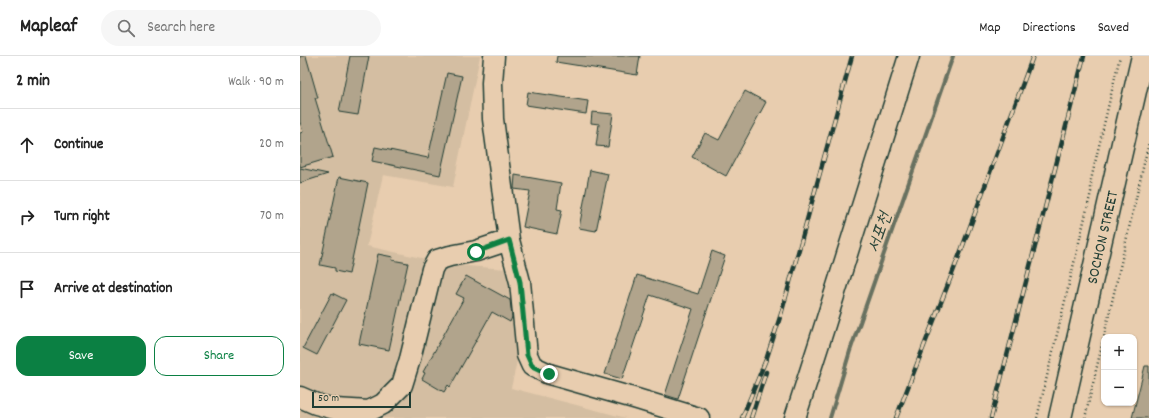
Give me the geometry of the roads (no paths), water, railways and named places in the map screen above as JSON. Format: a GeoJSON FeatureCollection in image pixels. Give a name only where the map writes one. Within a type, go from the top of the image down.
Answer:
{"type":"FeatureCollection","features":[{"type":"Feature","properties":{"kind":"main road","name":"SOCHON STREET"},"geometry":{"type":"LineString","coordinates":[[1060,418],[1143,56]]}},
{"type":"Feature","properties":{"kind":"street"},"geometry":{"type":"LineString","coordinates":[[494,56],[492,83],[494,119],[509,240],[520,282],[527,355],[532,366],[549,374],[699,418]]}},
{"type":"Feature","properties":{"kind":"street"},"geometry":{"type":"LineString","coordinates":[[795,418],[909,56]]}},
{"type":"Feature","properties":{"kind":"street"},"geometry":{"type":"LineString","coordinates":[[300,397],[316,404],[335,409],[368,414],[383,404],[402,385],[410,360],[432,269],[437,260],[450,256],[476,252],[509,240]]}},
{"type":"Feature","properties":{"kind":"waterway","name":"서포천"},"geometry":{"type":"LineString","coordinates":[[830,418],[850,351],[953,56]]}},
{"type":"Feature","properties":{"kind":"railway"},"geometry":{"type":"LineString","coordinates":[[742,418],[767,357],[782,311],[852,56]]}},
{"type":"Feature","properties":{"kind":"railway"},"geometry":{"type":"LineString","coordinates":[[896,418],[961,251],[1033,56]]}},
{"type":"Feature","properties":{"kind":"railway"},"geometry":{"type":"LineString","coordinates":[[991,418],[1084,56]]}},
{"type":"Feature","properties":{"kind":"railway"},"geometry":{"type":"LineString","coordinates":[[751,418],[766,372]]}}]}
